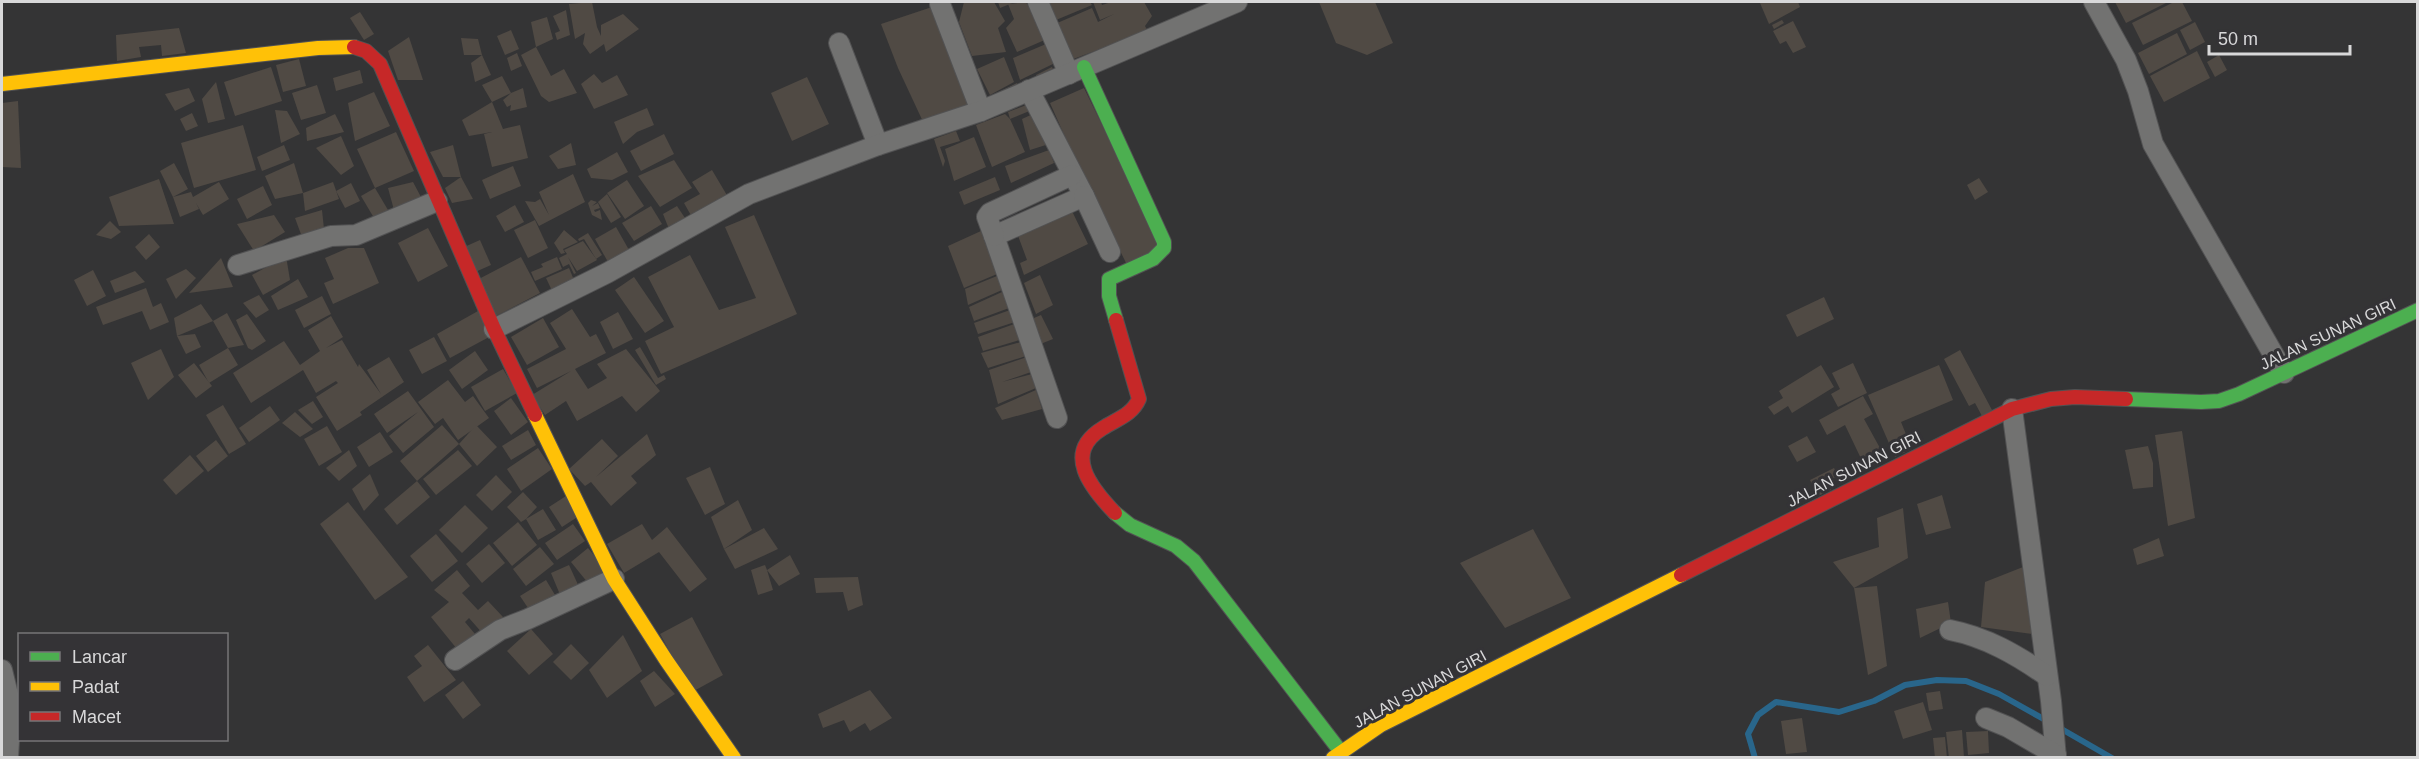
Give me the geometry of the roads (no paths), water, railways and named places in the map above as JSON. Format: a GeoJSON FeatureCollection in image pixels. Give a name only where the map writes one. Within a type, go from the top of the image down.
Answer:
{"type":"FeatureCollection","features":[{"type":"Feature","properties":{"kind":"street"},"geometry":{"type":"LineString","coordinates":[[1038,2],[1076,70],[1164,243],[1164,248],[1159,254],[1109,279],[1109,296],[1139,399],[1132,411],[1104,426],[1093,435],[1083,450],[1082,463],[1091,482],[1111,508],[1129,524],[1178,547],[1194,561],[1337,755]]}},
{"type":"Feature","properties":{"kind":"street"},"geometry":{"type":"LineString","coordinates":[[2094,2],[2126,60],[2138,91],[2153,144],[2284,373]]}},
{"type":"Feature","properties":{"kind":"street"},"geometry":{"type":"LineString","coordinates":[[495,329],[607,273],[749,194],[878,145],[981,111],[1227,3]]}},
{"type":"Feature","properties":{"kind":"street"},"geometry":{"type":"LineString","coordinates":[[940,4],[981,111]]}},
{"type":"Feature","properties":{"kind":"street"},"geometry":{"type":"LineString","coordinates":[[839,44],[878,145]]}},
{"type":"Feature","properties":{"kind":"street"},"geometry":{"type":"LineString","coordinates":[[2,84],[318,48],[361,47],[370,51],[380,64],[437,201],[495,329],[614,579],[734,758]]}},
{"type":"Feature","properties":{"kind":"street"},"geometry":{"type":"LineString","coordinates":[[1029,90],[1110,252]]}},
{"type":"Feature","properties":{"kind":"street"},"geometry":{"type":"LineString","coordinates":[[1057,418],[987,217],[990,213],[1072,175]]}},
{"type":"Feature","properties":{"kind":"street"},"geometry":{"type":"LineString","coordinates":[[994,236],[1084,196]]}},
{"type":"Feature","properties":{"kind":"street"},"geometry":{"type":"LineString","coordinates":[[238,265],[331,236],[356,235],[437,201]]}},
{"type":"Feature","properties":{"kind":"street","name":"JALAN SUNAN GIRI"},"geometry":{"type":"LineString","coordinates":[[1337,755],[1381,725],[2012,409],[2051,399],[2075,397],[2201,402],[2219,400],[2284,373],[2418,310]]}},
{"type":"Feature","properties":{"kind":"street"},"geometry":{"type":"LineString","coordinates":[[2012,409],[2056,752]]}},
{"type":"Feature","properties":{"kind":"street"},"geometry":{"type":"LineString","coordinates":[[455,660],[506,627],[614,579]]}},
{"type":"Feature","properties":{"kind":"street"},"geometry":{"type":"LineString","coordinates":[[1950,630],[1994,644],[2021,657],[2047,676]]}},
{"type":"Feature","properties":{"kind":"street"},"geometry":{"type":"LineString","coordinates":[[2,670],[11,707],[8,758]]}},
{"type":"Feature","properties":{"kind":"street"},"geometry":{"type":"LineString","coordinates":[[1986,718],[2056,752]]}},
{"type":"Feature","properties":{"kind":"waterway"},"geometry":{"type":"LineString","coordinates":[[1755,758],[1748,734],[1758,715],[1776,702],[1839,712],[1874,701],[1905,685],[1937,680],[1966,681],[1999,694],[2049,722]]}},
{"type":"Feature","properties":{"kind":"waterway"},"geometry":{"type":"LineString","coordinates":[[2058,727],[2112,758]]}}]}
